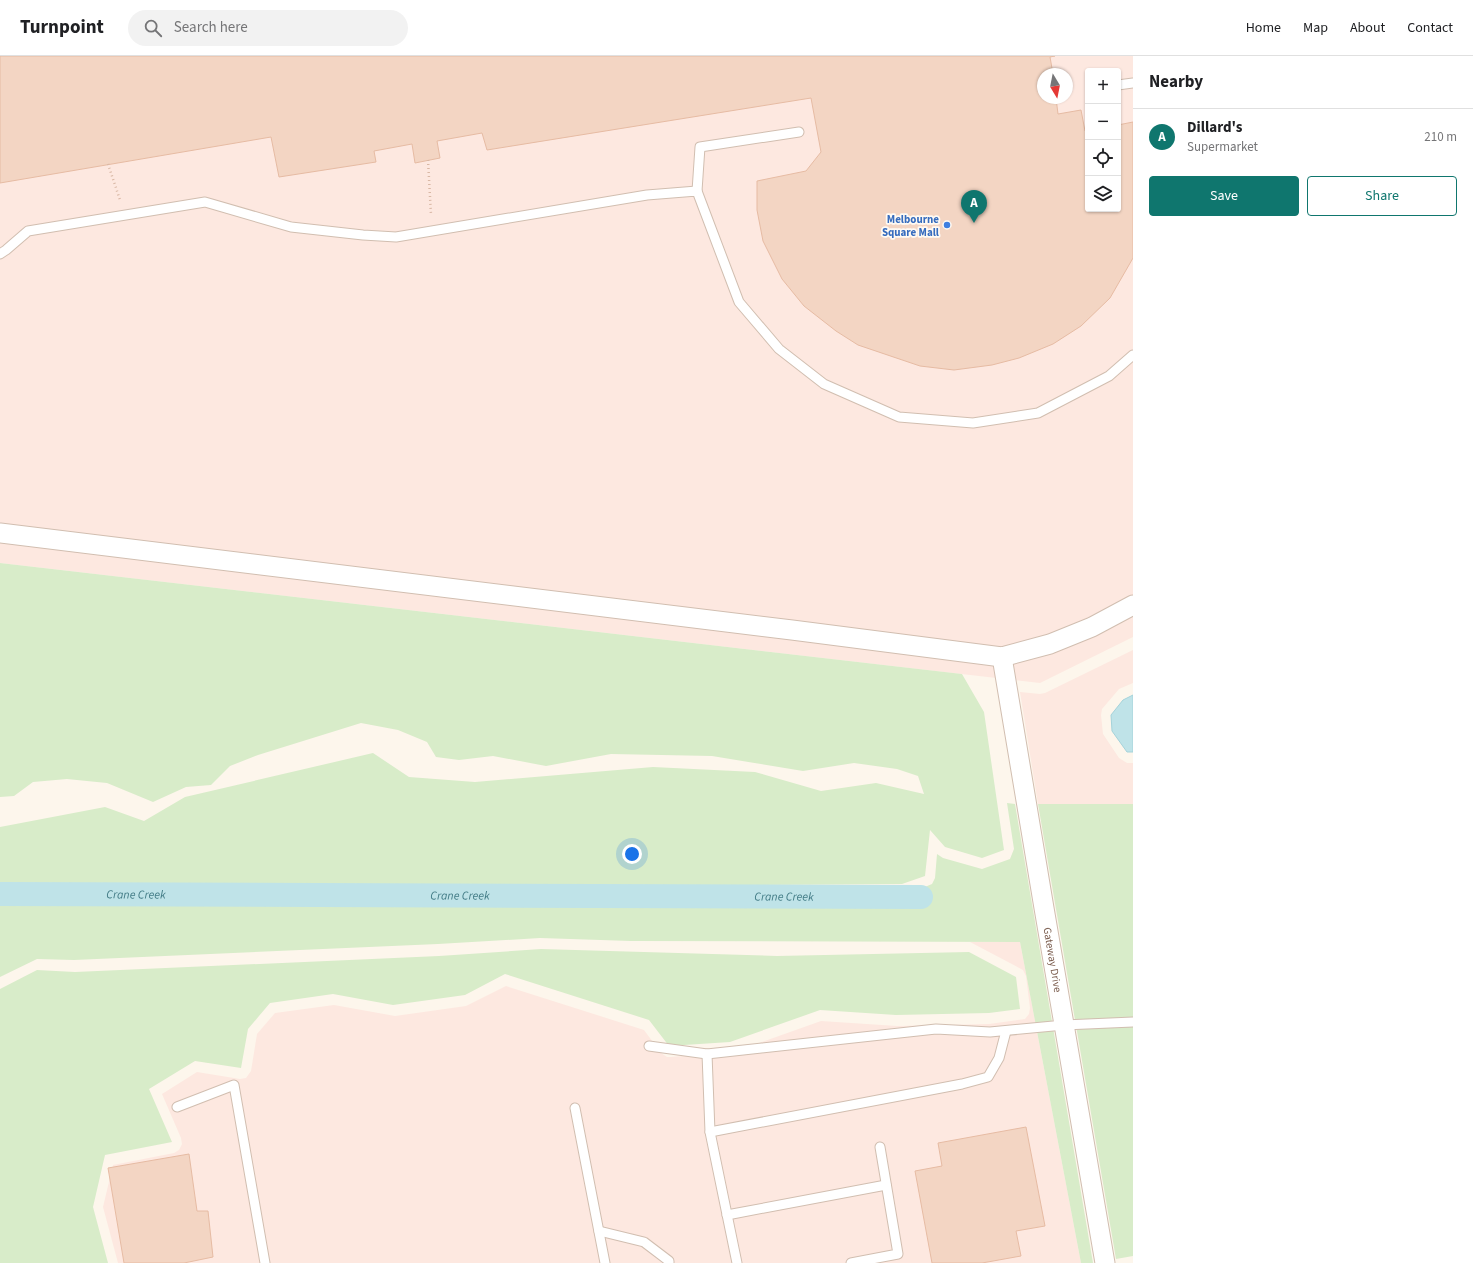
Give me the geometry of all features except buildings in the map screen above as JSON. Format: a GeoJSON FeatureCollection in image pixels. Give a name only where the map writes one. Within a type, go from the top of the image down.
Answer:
{"type":"FeatureCollection","features":[{"type":"Feature","properties":{"kind":"street"},"geometry":{"type":"LineString","coordinates":[[0,533],[1002,657],[1050,644],[1092,627],[1133,605]]}},
{"type":"Feature","properties":{"kind":"street","name":"Gateway Drive"},"geometry":{"type":"LineString","coordinates":[[1002,657],[1105,1263]]}},
{"type":"Feature","properties":{"kind":"lane"},"geometry":{"type":"LineString","coordinates":[[1121,85],[1133,83]]}},
{"type":"Feature","properties":{"kind":"lane"},"geometry":{"type":"LineString","coordinates":[[799,132],[700,147],[697,191],[739,302],[779,349],[824,384],[899,416],[973,424],[1038,413],[1109,376],[1133,355]]}},
{"type":"Feature","properties":{"kind":"lane"},"geometry":{"type":"LineString","coordinates":[[0,254],[28,231],[205,202],[291,227],[396,237],[647,195],[697,191]]}},
{"type":"Feature","properties":{"kind":"lane"},"geometry":{"type":"LineString","coordinates":[[649,1046],[708,1054],[936,1029],[990,1032],[1064,1025],[1133,1022]]}},
{"type":"Feature","properties":{"kind":"lane"},"geometry":{"type":"LineString","coordinates":[[710,1132],[962,1084],[988,1077],[999,1058],[1006,1031]]}},
{"type":"Feature","properties":{"kind":"lane"},"geometry":{"type":"LineString","coordinates":[[708,1054],[710,1132],[737,1263]]}},
{"type":"Feature","properties":{"kind":"lane"},"geometry":{"type":"LineString","coordinates":[[177,1107],[234,1085],[265,1263]]}},
{"type":"Feature","properties":{"kind":"lane"},"geometry":{"type":"LineString","coordinates":[[575,1108],[605,1263]]}},
{"type":"Feature","properties":{"kind":"lane"},"geometry":{"type":"LineString","coordinates":[[851,1263],[898,1254],[880,1147]]}},
{"type":"Feature","properties":{"kind":"lane"},"geometry":{"type":"LineString","coordinates":[[727,1215],[886,1185]]}},
{"type":"Feature","properties":{"kind":"lane"},"geometry":{"type":"LineString","coordinates":[[599,1230],[644,1242],[669,1261],[669,1263]]}},
{"type":"Feature","properties":{"kind":"path"},"geometry":{"type":"LineString","coordinates":[[428,160],[432,231]]}},
{"type":"Feature","properties":{"kind":"path"},"geometry":{"type":"LineString","coordinates":[[108,164],[125,216]]}},
{"type":"Feature","properties":{"kind":"shaded area"},"geometry":{"type":"Polygon","coordinates":[[[0,56],[1133,56],[1133,637],[1040,683],[0,563],[0,56]]]}},
{"type":"Feature","properties":{"kind":"shaded area"},"geometry":{"type":"Polygon","coordinates":[[[1133,650],[1133,683],[1119,689],[1102,709],[1101,715],[1103,734],[1119,758],[1127,763],[1133,763],[1133,804],[1038,804],[1020,692],[1045,693],[1133,650]]]}},
{"type":"Feature","properties":{"kind":"shaded area"},"geometry":{"type":"Polygon","coordinates":[[[970,942],[1020,942],[1081,1263],[118,1263],[103,1207],[113,1165],[174,1153],[179,1150],[182,1144],[181,1138],[162,1094],[197,1072],[240,1079],[246,1078],[251,1071],[257,1034],[275,1013],[334,1005],[395,1016],[466,1006],[506,986],[644,1030],[661,1053],[667,1057],[734,1052],[821,1021],[897,1026],[989,1024],[1025,1019],[1029,1014],[1030,1008],[1026,976],[1023,970],[970,942]]]}},
{"type":"Feature","properties":{"kind":"green space"},"geometry":{"type":"Polygon","coordinates":[[[0,563],[962,674],[984,712],[1004,850],[982,858],[945,847],[930,830],[925,876],[902,884],[0,891],[0,827],[105,807],[144,821],[185,797],[373,753],[409,777],[475,782],[653,767],[755,772],[821,791],[876,783],[924,794],[918,776],[897,769],[854,763],[803,771],[712,756],[611,754],[546,766],[493,756],[459,760],[436,757],[427,742],[398,730],[361,723],[258,755],[230,766],[211,785],[186,787],[153,802],[107,783],[67,779],[33,782],[14,796],[0,797],[0,563]]]}},
{"type":"Feature","properties":{"kind":"green space"},"geometry":{"type":"Polygon","coordinates":[[[1007,803],[1015,804],[1093,1263],[1081,1263],[1020,942],[631,941],[540,938],[74,960],[37,959],[0,977],[0,902],[903,896],[932,884],[935,878],[937,854],[943,858],[982,869],[1010,859],[1014,849],[1007,803]]]}},
{"type":"Feature","properties":{"kind":"green space"},"geometry":{"type":"Polygon","coordinates":[[[1038,804],[1133,804],[1133,1256],[1116,1259],[1038,804]]]}},
{"type":"Feature","properties":{"kind":"green space"},"geometry":{"type":"Polygon","coordinates":[[[541,949],[777,956],[969,952],[1016,977],[1020,1009],[989,1013],[896,1015],[820,1010],[730,1042],[669,1046],[649,1020],[505,974],[465,995],[393,1005],[333,994],[270,1003],[248,1029],[241,1068],[195,1061],[149,1089],[172,1142],[105,1155],[93,1207],[108,1263],[0,1263],[0,989],[37,970],[75,972],[439,956],[541,949]]]}},
{"type":"Feature","properties":{"kind":"water"},"geometry":{"type":"Polygon","coordinates":[[[1133,695],[1133,752],[1127,752],[1112,731],[1111,715],[1123,700],[1133,695]]]}},
{"type":"Feature","properties":{"kind":"waterway","name":"Crane Creek"},"geometry":{"type":"LineString","coordinates":[[0,894],[921,897]]}},
{"type":"Feature","properties":{"kind":"place","name":"Dillard's"},"geometry":{"type":"Point","coordinates":[974,223]}},
{"type":"Feature","properties":{"kind":"place","name":"Melbourne Square Mall"},"geometry":{"type":"Point","coordinates":[947,225]}}]}
